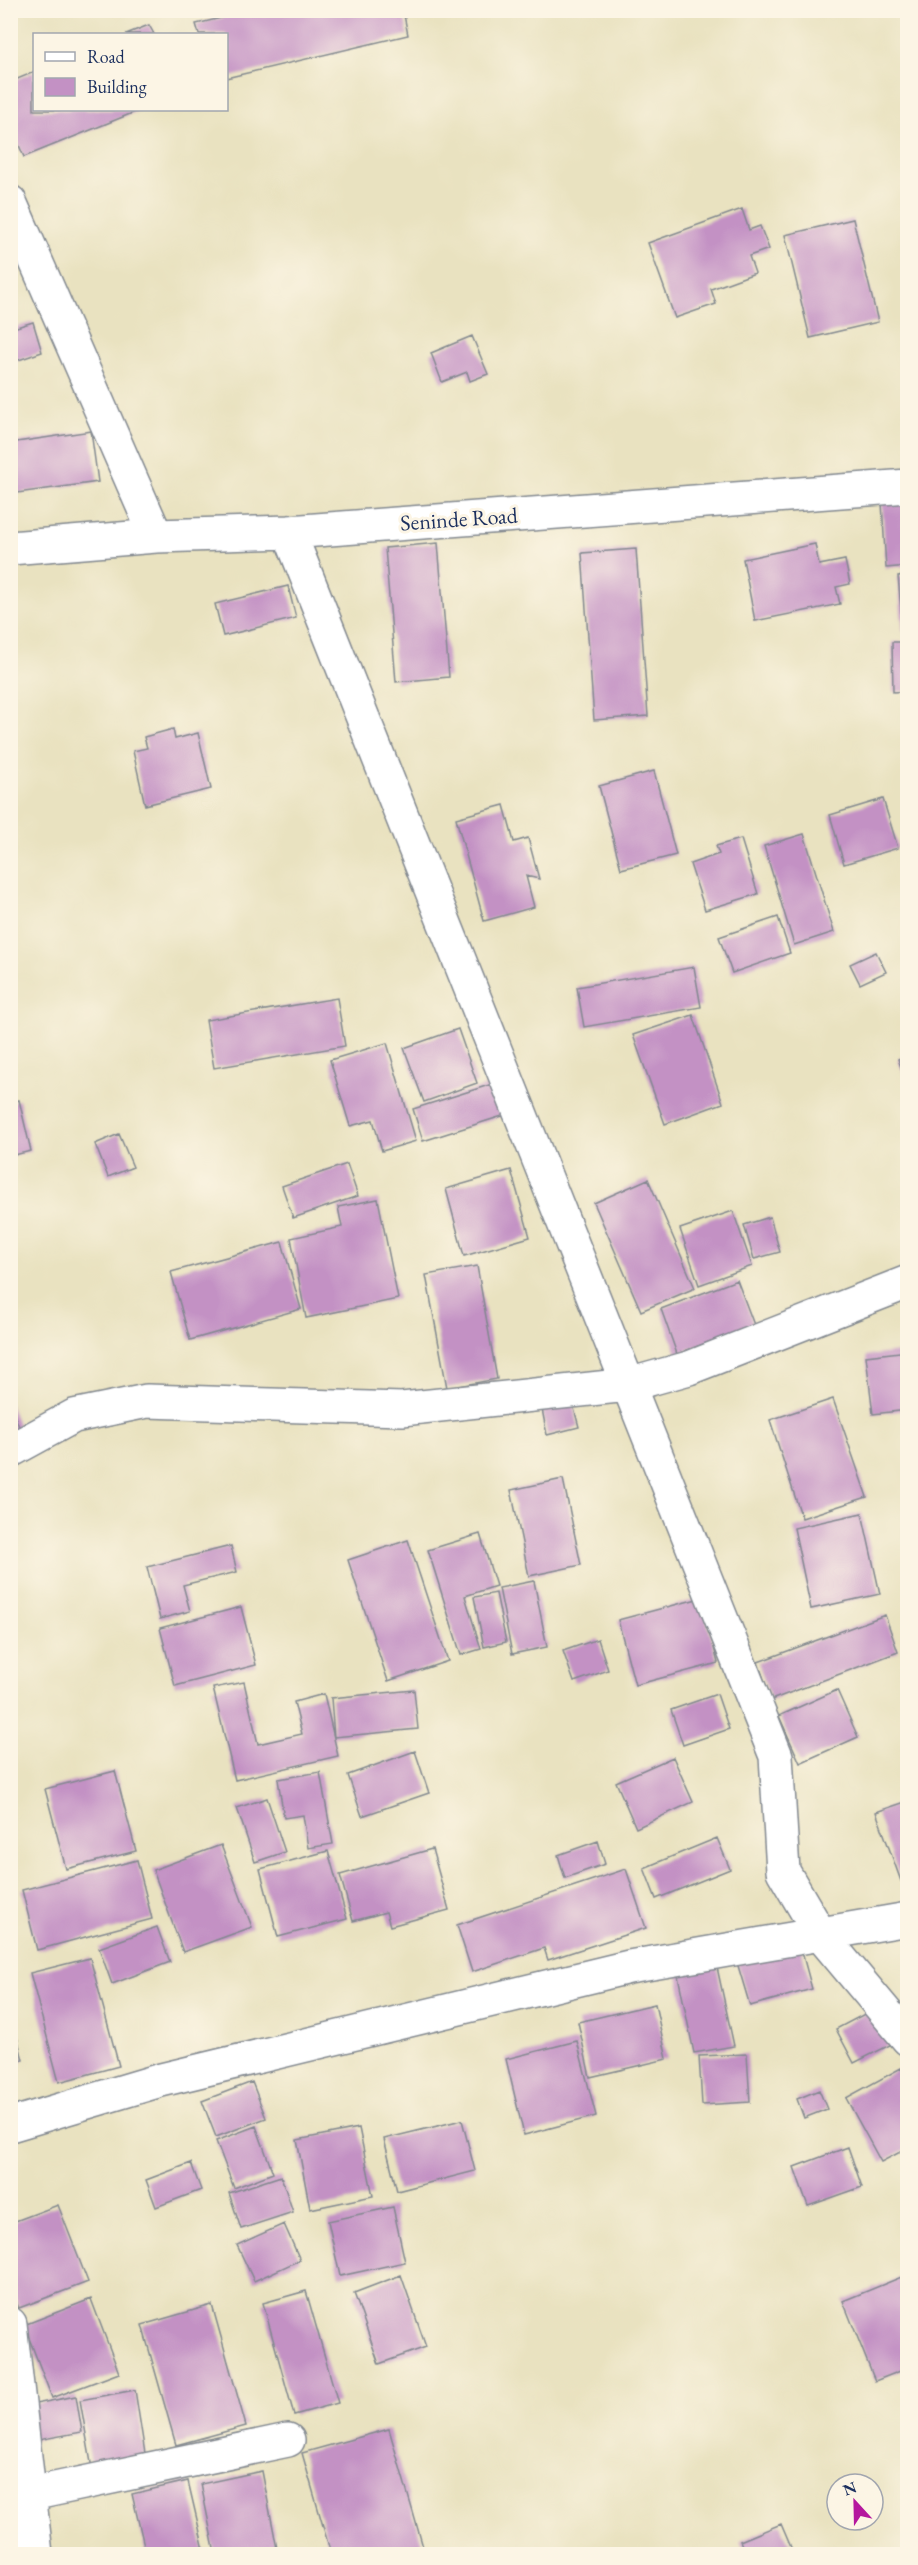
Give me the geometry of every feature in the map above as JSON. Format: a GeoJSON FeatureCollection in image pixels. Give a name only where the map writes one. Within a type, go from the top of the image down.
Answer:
{"type":"FeatureCollection","features":[{"type":"Feature","properties":{"kind":"street"},"geometry":{"type":"LineString","coordinates":[[10,202],[156,536]]}},
{"type":"Feature","properties":{"kind":"street","name":"Seninde Road"},"geometry":{"type":"LineString","coordinates":[[10,548],[156,536],[289,532],[908,486]]}},
{"type":"Feature","properties":{"kind":"street"},"geometry":{"type":"LineString","coordinates":[[289,532],[776,1756],[783,1871],[820,1935],[908,2039]]}},
{"type":"Feature","properties":{"kind":"street"},"geometry":{"type":"LineString","coordinates":[[10,1452],[74,1416],[147,1401],[402,1409],[628,1386],[689,1368],[908,1282]]}},
{"type":"Feature","properties":{"kind":"street"},"geometry":{"type":"LineString","coordinates":[[10,2125],[161,2080],[617,1970],[908,1919]]}},
{"type":"Feature","properties":{"kind":"street"},"geometry":{"type":"LineString","coordinates":[[10,2324],[36,2554]]}},
{"type":"Feature","properties":{"kind":"street"},"geometry":{"type":"LineString","coordinates":[[31,2494],[288,2440]]}},
{"type":"Feature","properties":{"kind":"building"},"geometry":{"type":"Polygon","coordinates":[[[254,10],[403,10],[408,35],[228,78],[228,33],[199,33],[196,24],[254,10]]]}},
{"type":"Feature","properties":{"kind":"building"},"geometry":{"type":"Polygon","coordinates":[[[149,25],[153,33],[129,33],[149,25]]]}},
{"type":"Feature","properties":{"kind":"building"},"geometry":{"type":"Polygon","coordinates":[[[33,72],[33,111],[138,111],[24,157],[10,124],[10,82],[33,72]]]}},
{"type":"Feature","properties":{"kind":"building"},"geometry":{"type":"Polygon","coordinates":[[[742,209],[749,230],[760,226],[769,249],[749,256],[755,273],[711,289],[716,304],[675,318],[648,243],[742,209]]]}},
{"type":"Feature","properties":{"kind":"building"},"geometry":{"type":"Polygon","coordinates":[[[853,219],[878,322],[810,338],[785,235],[853,219]]]}},
{"type":"Feature","properties":{"kind":"building"},"geometry":{"type":"Polygon","coordinates":[[[33,322],[42,352],[10,363],[10,329],[33,322]]]}},
{"type":"Feature","properties":{"kind":"building"},"geometry":{"type":"Polygon","coordinates":[[[472,336],[488,374],[470,381],[467,372],[442,382],[431,353],[472,336]]]}},
{"type":"Feature","properties":{"kind":"building"},"geometry":{"type":"Polygon","coordinates":[[[91,431],[98,482],[10,494],[10,443],[91,431]]]}},
{"type":"Feature","properties":{"kind":"building"},"geometry":{"type":"Polygon","coordinates":[[[908,501],[908,566],[886,568],[882,503],[908,501]]]}},
{"type":"Feature","properties":{"kind":"building"},"geometry":{"type":"Polygon","coordinates":[[[438,543],[449,677],[396,682],[385,548],[438,543]]]}},
{"type":"Feature","properties":{"kind":"building"},"geometry":{"type":"Polygon","coordinates":[[[815,544],[819,565],[845,560],[850,584],[836,587],[840,604],[755,621],[743,559],[815,544]]]}},
{"type":"Feature","properties":{"kind":"building"},"geometry":{"type":"Polygon","coordinates":[[[636,549],[648,716],[594,720],[582,553],[636,549]]]}},
{"type":"Feature","properties":{"kind":"building"},"geometry":{"type":"Polygon","coordinates":[[[908,575],[908,632],[903,632],[898,576],[908,575]]]}},
{"type":"Feature","properties":{"kind":"building"},"geometry":{"type":"Polygon","coordinates":[[[288,586],[296,618],[223,636],[215,604],[288,586]]]}},
{"type":"Feature","properties":{"kind":"building"},"geometry":{"type":"Polygon","coordinates":[[[892,642],[908,642],[908,691],[893,692],[892,642]]]}},
{"type":"Feature","properties":{"kind":"building"},"geometry":{"type":"Polygon","coordinates":[[[173,729],[175,739],[198,733],[211,789],[145,805],[133,751],[147,748],[144,737],[173,729]]]}},
{"type":"Feature","properties":{"kind":"building"},"geometry":{"type":"Polygon","coordinates":[[[654,771],[676,855],[621,869],[599,786],[654,771]]]}},
{"type":"Feature","properties":{"kind":"building"},"geometry":{"type":"Polygon","coordinates":[[[883,799],[898,848],[844,864],[830,815],[883,799]]]}},
{"type":"Feature","properties":{"kind":"building"},"geometry":{"type":"Polygon","coordinates":[[[504,805],[514,842],[528,838],[539,879],[526,876],[534,907],[484,921],[456,818],[504,805]]]}},
{"type":"Feature","properties":{"kind":"building"},"geometry":{"type":"Polygon","coordinates":[[[804,834],[834,932],[794,945],[764,846],[804,834]]]}},
{"type":"Feature","properties":{"kind":"building"},"geometry":{"type":"Polygon","coordinates":[[[741,839],[758,894],[705,910],[690,864],[719,854],[716,846],[741,839]]]}},
{"type":"Feature","properties":{"kind":"building"},"geometry":{"type":"Polygon","coordinates":[[[778,917],[790,953],[732,973],[719,937],[778,917]]]}},
{"type":"Feature","properties":{"kind":"building"},"geometry":{"type":"Polygon","coordinates":[[[876,952],[886,972],[860,984],[850,964],[876,952]]]}},
{"type":"Feature","properties":{"kind":"building"},"geometry":{"type":"Polygon","coordinates":[[[694,967],[701,1007],[584,1027],[577,987],[694,967]]]}},
{"type":"Feature","properties":{"kind":"building"},"geometry":{"type":"Polygon","coordinates":[[[337,998],[345,1046],[214,1068],[206,1020],[337,998]]]}},
{"type":"Feature","properties":{"kind":"building"},"geometry":{"type":"Polygon","coordinates":[[[693,1015],[723,1103],[665,1124],[633,1035],[693,1015]]]}},
{"type":"Feature","properties":{"kind":"building"},"geometry":{"type":"Polygon","coordinates":[[[458,1029],[477,1083],[424,1102],[404,1048],[458,1029]]]}},
{"type":"Feature","properties":{"kind":"building"},"geometry":{"type":"Polygon","coordinates":[[[387,1043],[416,1141],[382,1151],[373,1120],[350,1126],[330,1060],[387,1043]]]}},
{"type":"Feature","properties":{"kind":"building"},"geometry":{"type":"Polygon","coordinates":[[[908,1055],[908,1084],[907,1084],[898,1059],[908,1055]]]}},
{"type":"Feature","properties":{"kind":"building"},"geometry":{"type":"Polygon","coordinates":[[[505,1080],[515,1112],[423,1141],[413,1109],[505,1080]]]}},
{"type":"Feature","properties":{"kind":"building"},"geometry":{"type":"Polygon","coordinates":[[[19,1100],[31,1151],[10,1156],[10,1102],[19,1100]]]}},
{"type":"Feature","properties":{"kind":"building"},"geometry":{"type":"Polygon","coordinates":[[[119,1134],[133,1167],[108,1177],[95,1144],[119,1134]]]}},
{"type":"Feature","properties":{"kind":"building"},"geometry":{"type":"Polygon","coordinates":[[[347,1164],[358,1196],[293,1218],[282,1186],[347,1164]]]}},
{"type":"Feature","properties":{"kind":"building"},"geometry":{"type":"Polygon","coordinates":[[[511,1170],[530,1237],[464,1256],[446,1189],[511,1170]]]}},
{"type":"Feature","properties":{"kind":"building"},"geometry":{"type":"Polygon","coordinates":[[[648,1179],[695,1288],[641,1311],[594,1203],[648,1179]]]}},
{"type":"Feature","properties":{"kind":"building"},"geometry":{"type":"Polygon","coordinates":[[[378,1199],[398,1299],[306,1318],[291,1238],[342,1227],[338,1207],[378,1199]]]}},
{"type":"Feature","properties":{"kind":"building"},"geometry":{"type":"Polygon","coordinates":[[[733,1211],[752,1266],[699,1285],[680,1229],[733,1211]]]}},
{"type":"Feature","properties":{"kind":"building"},"geometry":{"type":"Polygon","coordinates":[[[770,1217],[780,1252],[754,1259],[744,1225],[770,1217]]]}},
{"type":"Feature","properties":{"kind":"building"},"geometry":{"type":"Polygon","coordinates":[[[282,1242],[301,1309],[190,1340],[171,1272],[282,1242]]]}},
{"type":"Feature","properties":{"kind":"building"},"geometry":{"type":"Polygon","coordinates":[[[477,1266],[497,1379],[447,1388],[426,1275],[477,1266]]]}},
{"type":"Feature","properties":{"kind":"building"},"geometry":{"type":"Polygon","coordinates":[[[737,1280],[754,1325],[677,1354],[661,1309],[737,1280]]]}},
{"type":"Feature","properties":{"kind":"building"},"geometry":{"type":"Polygon","coordinates":[[[908,1351],[908,1410],[873,1414],[866,1356],[908,1351]]]}},
{"type":"Feature","properties":{"kind":"building"},"geometry":{"type":"Polygon","coordinates":[[[833,1399],[867,1497],[802,1518],[770,1420],[833,1399]]]}},
{"type":"Feature","properties":{"kind":"building"},"geometry":{"type":"Polygon","coordinates":[[[572,1401],[579,1427],[547,1435],[542,1409],[572,1401]]]}},
{"type":"Feature","properties":{"kind":"building"},"geometry":{"type":"Polygon","coordinates":[[[10,1404],[22,1434],[10,1439],[10,1404]]]}},
{"type":"Feature","properties":{"kind":"building"},"geometry":{"type":"Polygon","coordinates":[[[563,1479],[581,1565],[529,1576],[511,1490],[563,1479]]]}},
{"type":"Feature","properties":{"kind":"building"},"geometry":{"type":"Polygon","coordinates":[[[862,1513],[880,1594],[811,1609],[794,1528],[862,1513]]]}},
{"type":"Feature","properties":{"kind":"building"},"geometry":{"type":"Polygon","coordinates":[[[480,1534],[496,1586],[465,1596],[481,1649],[461,1655],[428,1550],[480,1534]]]}},
{"type":"Feature","properties":{"kind":"building"},"geometry":{"type":"Polygon","coordinates":[[[408,1540],[448,1661],[388,1681],[348,1560],[408,1540]]]}},
{"type":"Feature","properties":{"kind":"building"},"geometry":{"type":"Polygon","coordinates":[[[231,1546],[237,1572],[183,1585],[190,1611],[160,1619],[147,1567],[231,1546]]]}},
{"type":"Feature","properties":{"kind":"building"},"geometry":{"type":"Polygon","coordinates":[[[534,1581],[547,1647],[512,1654],[499,1588],[534,1581]]]}},
{"type":"Feature","properties":{"kind":"building"},"geometry":{"type":"Polygon","coordinates":[[[496,1593],[506,1642],[484,1647],[474,1597],[496,1593]]]}},
{"type":"Feature","properties":{"kind":"building"},"geometry":{"type":"Polygon","coordinates":[[[701,1598],[718,1663],[635,1685],[618,1620],[701,1598]]]}},
{"type":"Feature","properties":{"kind":"building"},"geometry":{"type":"Polygon","coordinates":[[[241,1607],[256,1665],[175,1686],[160,1628],[241,1607]]]}},
{"type":"Feature","properties":{"kind":"building"},"geometry":{"type":"Polygon","coordinates":[[[885,1615],[898,1652],[771,1700],[758,1662],[885,1615]]]}},
{"type":"Feature","properties":{"kind":"building"},"geometry":{"type":"Polygon","coordinates":[[[598,1639],[608,1670],[574,1682],[563,1651],[598,1639]]]}},
{"type":"Feature","properties":{"kind":"building"},"geometry":{"type":"Polygon","coordinates":[[[244,1682],[258,1744],[302,1734],[294,1702],[324,1694],[338,1756],[235,1780],[213,1688],[244,1682]]]}},
{"type":"Feature","properties":{"kind":"building"},"geometry":{"type":"Polygon","coordinates":[[[414,1690],[418,1729],[334,1737],[331,1698],[414,1690]]]}},
{"type":"Feature","properties":{"kind":"building"},"geometry":{"type":"Polygon","coordinates":[[[837,1690],[858,1737],[800,1763],[779,1716],[837,1690]]]}},
{"type":"Feature","properties":{"kind":"building"},"geometry":{"type":"Polygon","coordinates":[[[717,1694],[729,1729],[683,1745],[671,1710],[717,1694]]]}},
{"type":"Feature","properties":{"kind":"building"},"geometry":{"type":"Polygon","coordinates":[[[415,1751],[429,1793],[362,1816],[348,1775],[415,1751]]]}},
{"type":"Feature","properties":{"kind":"building"},"geometry":{"type":"Polygon","coordinates":[[[673,1757],[693,1802],[636,1828],[616,1782],[673,1757]]]}},
{"type":"Feature","properties":{"kind":"building"},"geometry":{"type":"Polygon","coordinates":[[[115,1771],[136,1851],[66,1869],[45,1789],[115,1771]]]}},
{"type":"Feature","properties":{"kind":"building"},"geometry":{"type":"Polygon","coordinates":[[[320,1772],[333,1844],[308,1848],[303,1815],[284,1818],[278,1779],[320,1772]]]}},
{"type":"Feature","properties":{"kind":"building"},"geometry":{"type":"Polygon","coordinates":[[[267,1798],[285,1852],[255,1862],[237,1808],[267,1798]]]}},
{"type":"Feature","properties":{"kind":"building"},"geometry":{"type":"Polygon","coordinates":[[[908,1801],[908,1879],[901,1881],[876,1812],[908,1801]]]}},
{"type":"Feature","properties":{"kind":"building"},"geometry":{"type":"Polygon","coordinates":[[[717,1838],[730,1869],[656,1899],[644,1868],[717,1838]]]}},
{"type":"Feature","properties":{"kind":"building"},"geometry":{"type":"Polygon","coordinates":[[[598,1841],[605,1864],[565,1878],[558,1855],[598,1841]]]}},
{"type":"Feature","properties":{"kind":"building"},"geometry":{"type":"Polygon","coordinates":[[[221,1845],[252,1927],[183,1952],[153,1870],[221,1845]]]}},
{"type":"Feature","properties":{"kind":"building"},"geometry":{"type":"Polygon","coordinates":[[[432,1849],[449,1910],[390,1926],[386,1912],[353,1921],[340,1875],[432,1849]]]}},
{"type":"Feature","properties":{"kind":"building"},"geometry":{"type":"Polygon","coordinates":[[[328,1851],[347,1919],[278,1937],[260,1869],[328,1851]]]}},
{"type":"Feature","properties":{"kind":"building"},"geometry":{"type":"Polygon","coordinates":[[[137,1860],[152,1919],[37,1950],[22,1890],[137,1860]]]}},
{"type":"Feature","properties":{"kind":"building"},"geometry":{"type":"Polygon","coordinates":[[[626,1869],[646,1928],[548,1960],[544,1948],[472,1972],[457,1925],[626,1869]]]}},
{"type":"Feature","properties":{"kind":"building"},"geometry":{"type":"Polygon","coordinates":[[[157,1927],[170,1962],[112,1984],[99,1948],[157,1927]]]}},
{"type":"Feature","properties":{"kind":"building"},"geometry":{"type":"Polygon","coordinates":[[[799,1941],[812,1989],[750,2006],[736,1959],[799,1941]]]}},
{"type":"Feature","properties":{"kind":"building"},"geometry":{"type":"Polygon","coordinates":[[[90,1958],[119,2066],[59,2082],[30,1973],[90,1958]]]}},
{"type":"Feature","properties":{"kind":"building"},"geometry":{"type":"Polygon","coordinates":[[[715,1958],[734,2046],[694,2053],[676,1966],[715,1958]]]}},
{"type":"Feature","properties":{"kind":"building"},"geometry":{"type":"Polygon","coordinates":[[[655,2004],[667,2059],[590,2077],[578,2022],[655,2004]]]}},
{"type":"Feature","properties":{"kind":"building"},"geometry":{"type":"Polygon","coordinates":[[[876,2008],[894,2043],[854,2063],[836,2029],[876,2008]]]}},
{"type":"Feature","properties":{"kind":"building"},"geometry":{"type":"Polygon","coordinates":[[[10,2010],[23,2060],[10,2063],[10,2010]]]}},
{"type":"Feature","properties":{"kind":"building"},"geometry":{"type":"Polygon","coordinates":[[[577,2041],[596,2116],[524,2135],[506,2059],[577,2041]]]}},
{"type":"Feature","properties":{"kind":"building"},"geometry":{"type":"Polygon","coordinates":[[[747,2054],[750,2102],[702,2105],[699,2056],[747,2054]]]}},
{"type":"Feature","properties":{"kind":"building"},"geometry":{"type":"Polygon","coordinates":[[[901,2068],[908,2081],[908,2148],[881,2162],[846,2098],[901,2068]]]}},
{"type":"Feature","properties":{"kind":"building"},"geometry":{"type":"Polygon","coordinates":[[[252,2082],[266,2118],[216,2137],[202,2101],[252,2082]]]}},
{"type":"Feature","properties":{"kind":"building"},"geometry":{"type":"Polygon","coordinates":[[[819,2090],[827,2109],[804,2118],[797,2099],[819,2090]]]}},
{"type":"Feature","properties":{"kind":"building"},"geometry":{"type":"Polygon","coordinates":[[[462,2120],[475,2171],[397,2191],[384,2139],[462,2120]]]}},
{"type":"Feature","properties":{"kind":"building"},"geometry":{"type":"Polygon","coordinates":[[[256,2126],[273,2173],[234,2188],[216,2141],[256,2126]]]}},
{"type":"Feature","properties":{"kind":"building"},"geometry":{"type":"Polygon","coordinates":[[[359,2128],[373,2196],[310,2209],[297,2140],[359,2128]]]}},
{"type":"Feature","properties":{"kind":"building"},"geometry":{"type":"Polygon","coordinates":[[[848,2147],[862,2187],[808,2206],[794,2167],[848,2147]]]}},
{"type":"Feature","properties":{"kind":"building"},"geometry":{"type":"Polygon","coordinates":[[[191,2163],[201,2190],[156,2207],[146,2180],[191,2163]]]}},
{"type":"Feature","properties":{"kind":"building"},"geometry":{"type":"Polygon","coordinates":[[[281,2176],[293,2212],[241,2229],[229,2193],[281,2176]]]}},
{"type":"Feature","properties":{"kind":"building"},"geometry":{"type":"Polygon","coordinates":[[[58,2205],[88,2282],[19,2308],[10,2285],[10,2223],[58,2205]]]}},
{"type":"Feature","properties":{"kind":"building"},"geometry":{"type":"Polygon","coordinates":[[[393,2207],[405,2262],[340,2276],[328,2221],[393,2207]]]}},
{"type":"Feature","properties":{"kind":"building"},"geometry":{"type":"Polygon","coordinates":[[[284,2224],[300,2260],[254,2281],[237,2245],[284,2224]]]}},
{"type":"Feature","properties":{"kind":"building"},"geometry":{"type":"Polygon","coordinates":[[[401,2275],[426,2347],[379,2364],[354,2293],[401,2275]]]}},
{"type":"Feature","properties":{"kind":"building"},"geometry":{"type":"Polygon","coordinates":[[[904,2276],[908,2284],[908,2368],[875,2381],[843,2301],[904,2276]]]}},
{"type":"Feature","properties":{"kind":"building"},"geometry":{"type":"Polygon","coordinates":[[[306,2291],[338,2403],[294,2415],[263,2303],[306,2291]]]}},
{"type":"Feature","properties":{"kind":"building"},"geometry":{"type":"Polygon","coordinates":[[[91,2299],[119,2373],[52,2398],[24,2325],[91,2299]]]}},
{"type":"Feature","properties":{"kind":"building"},"geometry":{"type":"Polygon","coordinates":[[[212,2305],[246,2426],[176,2445],[142,2325],[212,2305]]]}},
{"type":"Feature","properties":{"kind":"building"},"geometry":{"type":"Polygon","coordinates":[[[135,2390],[146,2460],[92,2469],[80,2400],[135,2390]]]}},
{"type":"Feature","properties":{"kind":"building"},"geometry":{"type":"Polygon","coordinates":[[[76,2396],[82,2432],[33,2441],[25,2406],[76,2396]]]}},
{"type":"Feature","properties":{"kind":"building"},"geometry":{"type":"Polygon","coordinates":[[[389,2429],[425,2554],[331,2554],[302,2453],[389,2429]]]}},
{"type":"Feature","properties":{"kind":"building"},"geometry":{"type":"Polygon","coordinates":[[[262,2471],[278,2554],[215,2554],[201,2484],[262,2471]]]}},
{"type":"Feature","properties":{"kind":"building"},"geometry":{"type":"Polygon","coordinates":[[[188,2481],[205,2554],[146,2554],[132,2494],[188,2481]]]}},
{"type":"Feature","properties":{"kind":"building"},"geometry":{"type":"Polygon","coordinates":[[[781,2524],[793,2552],[746,2554],[740,2541],[781,2524]]]}}]}
